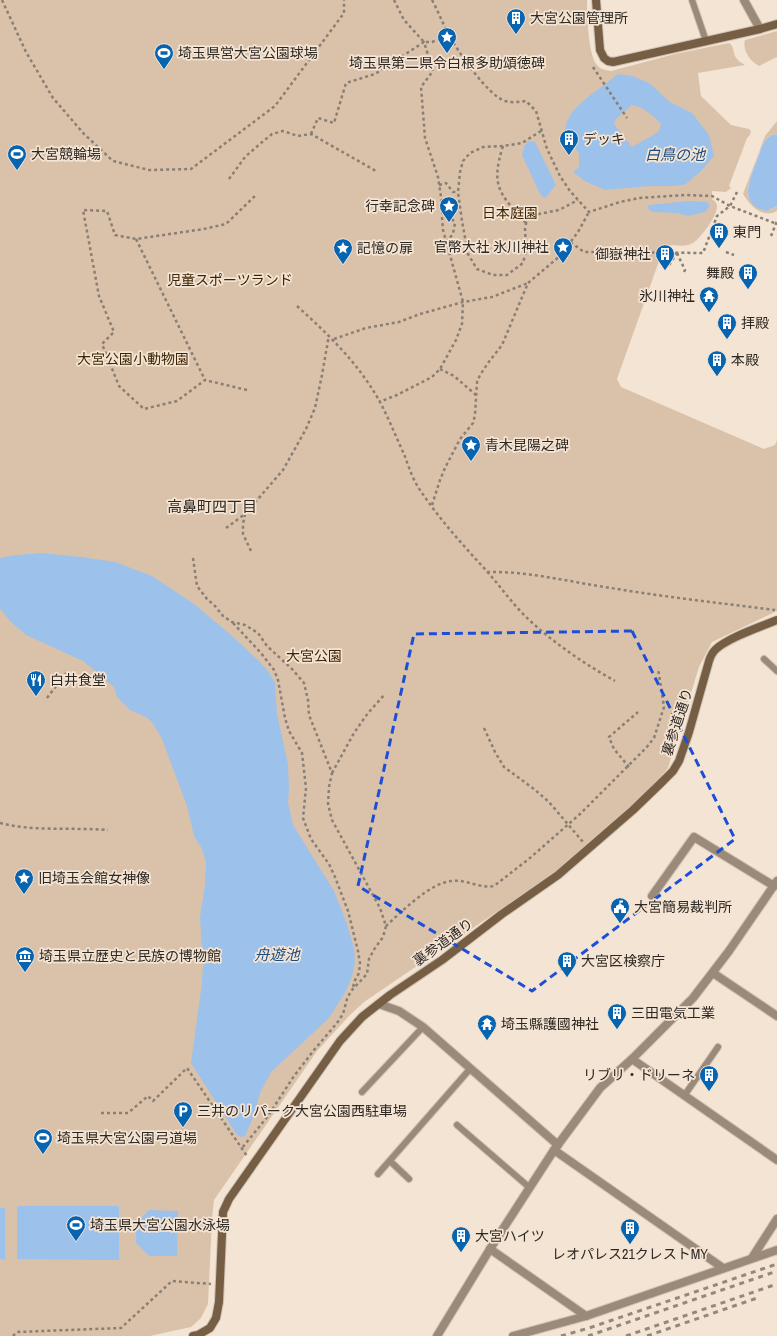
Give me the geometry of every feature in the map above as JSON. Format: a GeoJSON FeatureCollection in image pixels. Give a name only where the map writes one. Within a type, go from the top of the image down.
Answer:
{"type":"FeatureCollection","features":[{"type":"Feature","properties":{"kind":"street"},"geometry":{"type":"LineString","coordinates":[[596,0],[600,50],[604,58],[613,62],[777,24]]}},
{"type":"Feature","properties":{"kind":"street"},"geometry":{"type":"LineString","coordinates":[[744,0],[760,29]]}},
{"type":"Feature","properties":{"kind":"street","name":"裏参道通り"},"geometry":{"type":"LineString","coordinates":[[193,1336],[198,1335],[210,1328],[216,1318],[219,1302],[223,1212],[229,1199],[340,1041],[362,1017],[465,943],[502,914],[558,875],[633,810],[673,771],[679,761],[689,732],[709,661],[714,651],[721,645],[777,620]]}},
{"type":"Feature","properties":{"kind":"street"},"geometry":{"type":"LineString","coordinates":[[437,1336],[490,1249],[556,1147],[600,1088],[632,1059],[693,998],[713,973],[775,884],[694,837],[652,896]]}},
{"type":"Feature","properties":{"kind":"street"},"geometry":{"type":"LineString","coordinates":[[713,973],[777,1016]]}},
{"type":"Feature","properties":{"kind":"street"},"geometry":{"type":"LineString","coordinates":[[379,1004],[399,1011],[422,1027],[556,1147],[723,1268]]}},
{"type":"Feature","properties":{"kind":"street"},"geometry":{"type":"LineString","coordinates":[[632,1059],[777,1160]]}},
{"type":"Feature","properties":{"kind":"street"},"geometry":{"type":"LineString","coordinates":[[752,1258],[777,1219]]}},
{"type":"Feature","properties":{"kind":"street"},"geometry":{"type":"LineString","coordinates":[[490,1249],[586,1316]]}},
{"type":"Feature","properties":{"kind":"street"},"geometry":{"type":"LineString","coordinates":[[513,1336],[586,1316],[777,1250]]}},
{"type":"Feature","properties":{"kind":"lane"},"geometry":{"type":"LineString","coordinates":[[692,0],[706,41]]}},
{"type":"Feature","properties":{"kind":"lane"},"geometry":{"type":"LineString","coordinates":[[764,659],[777,671]]}},
{"type":"Feature","properties":{"kind":"lane"},"geometry":{"type":"LineString","coordinates":[[362,1092],[422,1027]]}},
{"type":"Feature","properties":{"kind":"lane"},"geometry":{"type":"LineString","coordinates":[[684,1096],[718,1047]]}},
{"type":"Feature","properties":{"kind":"lane"},"geometry":{"type":"LineString","coordinates":[[378,1174],[470,1069]]}},
{"type":"Feature","properties":{"kind":"lane"},"geometry":{"type":"LineString","coordinates":[[457,1126],[530,1188]]}},
{"type":"Feature","properties":{"kind":"lane"},"geometry":{"type":"LineString","coordinates":[[390,1161],[409,1179]]}},
{"type":"Feature","properties":{"kind":"path"},"geometry":{"type":"LineString","coordinates":[[2,0],[26,52],[53,98],[79,128],[113,162],[149,170],[191,169],[275,106],[344,13],[344,0]]}},
{"type":"Feature","properties":{"kind":"path"},"geometry":{"type":"LineString","coordinates":[[379,402],[397,395],[432,377],[440,369],[456,340],[462,324],[463,302],[443,230],[443,210],[438,177],[425,138],[421,87],[434,71],[424,42],[404,20],[394,0]]}},
{"type":"Feature","properties":{"kind":"path"},"geometry":{"type":"LineString","coordinates":[[432,0],[450,36],[474,71],[493,94],[504,101],[526,101],[536,111],[547,149],[560,176],[589,212]]}},
{"type":"Feature","properties":{"kind":"path"},"geometry":{"type":"LineString","coordinates":[[311,134],[318,118],[334,123],[346,83],[375,74],[424,42],[432,42],[450,36]]}},
{"type":"Feature","properties":{"kind":"path"},"geometry":{"type":"LineString","coordinates":[[593,67],[626,116]]}},
{"type":"Feature","properties":{"kind":"path"},"geometry":{"type":"LineString","coordinates":[[541,131],[522,143],[483,147],[470,153],[463,161],[460,172],[458,192],[468,254],[478,268],[493,274],[507,275],[523,263],[526,251],[525,228],[527,220],[534,215],[559,210],[578,200]]}},
{"type":"Feature","properties":{"kind":"path"},"geometry":{"type":"LineString","coordinates":[[229,179],[245,157],[272,134],[283,132],[298,136],[311,134],[376,171]]}},
{"type":"Feature","properties":{"kind":"path"},"geometry":{"type":"LineString","coordinates":[[503,146],[498,161],[498,187],[509,204],[526,223]]}},
{"type":"Feature","properties":{"kind":"path"},"geometry":{"type":"LineString","coordinates":[[439,185],[446,183],[453,192],[458,192]]}},
{"type":"Feature","properties":{"kind":"path"},"geometry":{"type":"LineString","coordinates":[[570,242],[584,252],[702,254],[717,216],[730,206],[737,192]]}},
{"type":"Feature","properties":{"kind":"path"},"geometry":{"type":"LineString","coordinates":[[205,380],[177,401],[144,410],[119,386],[102,344],[114,332],[99,296],[83,210],[107,211],[115,235],[136,239],[204,229],[226,224],[257,194]]}},
{"type":"Feature","properties":{"kind":"path"},"geometry":{"type":"LineString","coordinates":[[334,339],[366,328],[399,322],[420,314],[463,302],[492,297],[528,283],[560,256],[578,232],[589,212],[620,202],[639,198],[685,195],[712,196],[730,206],[776,222],[771,236]]}},
{"type":"Feature","properties":{"kind":"path"},"geometry":{"type":"LineString","coordinates":[[443,210],[450,215],[455,223],[454,234],[447,241]]}},
{"type":"Feature","properties":{"kind":"path"},"geometry":{"type":"LineString","coordinates":[[136,239],[205,380]]}},
{"type":"Feature","properties":{"kind":"path"},"geometry":{"type":"LineString","coordinates":[[706,244],[711,246]]}},
{"type":"Feature","properties":{"kind":"path"},"geometry":{"type":"LineString","coordinates":[[726,252],[734,255]]}},
{"type":"Feature","properties":{"kind":"path"},"geometry":{"type":"LineString","coordinates":[[669,265],[677,253]]}},
{"type":"Feature","properties":{"kind":"path"},"geometry":{"type":"LineString","coordinates":[[677,253],[685,270],[683,274]]}},
{"type":"Feature","properties":{"kind":"path"},"geometry":{"type":"LineString","coordinates":[[432,505],[440,480],[448,462],[460,439],[473,423],[480,375],[502,345],[528,283]]}},
{"type":"Feature","properties":{"kind":"path"},"geometry":{"type":"LineString","coordinates":[[298,306],[334,339],[356,365],[379,402],[418,487],[462,544],[524,615],[559,646],[587,665],[615,681]]}},
{"type":"Feature","properties":{"kind":"path"},"geometry":{"type":"LineString","coordinates":[[226,528],[245,514],[283,470],[306,428],[315,408],[329,334]]}},
{"type":"Feature","properties":{"kind":"path"},"geometry":{"type":"LineString","coordinates":[[440,369],[454,376],[477,396]]}},
{"type":"Feature","properties":{"kind":"path"},"geometry":{"type":"LineString","coordinates":[[205,380],[247,390]]}},
{"type":"Feature","properties":{"kind":"path"},"geometry":{"type":"LineString","coordinates":[[245,514],[243,534],[251,551]]}},
{"type":"Feature","properties":{"kind":"path"},"geometry":{"type":"LineString","coordinates":[[193,558],[197,586],[223,616],[232,622],[261,653],[274,670],[278,680],[289,731],[302,753],[306,788],[303,818],[311,839],[329,864],[335,876],[350,917],[360,963],[359,973],[354,982],[353,989]]}},
{"type":"Feature","properties":{"kind":"path"},"geometry":{"type":"LineString","coordinates":[[487,572],[507,571],[611,588],[777,610]]}},
{"type":"Feature","properties":{"kind":"path"},"geometry":{"type":"LineString","coordinates":[[232,622],[245,625],[258,634],[267,646],[292,669],[304,683],[308,700],[309,715],[332,773]]}},
{"type":"Feature","properties":{"kind":"path"},"geometry":{"type":"LineString","coordinates":[[386,926],[408,906],[441,883],[453,880],[488,888],[494,886],[530,858],[585,809],[629,767],[654,738],[664,707],[658,668]]}},
{"type":"Feature","properties":{"kind":"path"},"geometry":{"type":"LineString","coordinates":[[47,698],[66,673]]}},
{"type":"Feature","properties":{"kind":"path"},"geometry":{"type":"LineString","coordinates":[[242,1148],[259,1127],[294,1076],[314,1050],[338,1023],[343,1014],[347,999],[353,989],[367,974],[369,959],[375,948],[384,937],[386,926],[380,908],[332,820],[328,804],[332,773],[364,718],[385,694]]}},
{"type":"Feature","properties":{"kind":"path"},"geometry":{"type":"LineString","coordinates":[[629,767],[614,749],[609,737],[638,712]]}},
{"type":"Feature","properties":{"kind":"path"},"geometry":{"type":"LineString","coordinates":[[484,728],[504,767],[544,798],[589,848]]}},
{"type":"Feature","properties":{"kind":"path"},"geometry":{"type":"LineString","coordinates":[[0,823],[34,829],[92,828],[108,830]]}},
{"type":"Feature","properties":{"kind":"path"},"geometry":{"type":"LineString","coordinates":[[101,1113],[128,1114],[148,1096],[153,1101],[188,1068],[254,1164]]}},
{"type":"Feature","properties":{"kind":"path"},"geometry":{"type":"LineString","coordinates":[[13,1336],[17,1332],[121,1328],[172,1281],[220,1285]]}},
{"type":"Feature","properties":{"kind":"highlighted area"},"geometry":{"type":"Polygon","coordinates":[[[632,631],[735,839],[532,991],[358,886],[414,634],[632,631]]]}},
{"type":"Feature","properties":{"kind":"green space","name":"大宮公園"},"geometry":{"type":"Polygon","coordinates":[[[0,0],[587,0],[587,15],[592,53],[597,65],[603,69],[611,71],[675,54],[729,43],[732,46],[734,55],[745,65],[698,73],[701,96],[731,125],[749,129],[751,131],[750,135],[747,138],[729,186],[731,188],[726,192],[712,191],[712,199],[715,201],[717,206],[711,221],[703,233],[691,244],[681,246],[671,245],[664,247],[617,379],[621,387],[764,449],[775,445],[777,440],[777,611],[712,642],[699,667],[668,768],[649,790],[555,872],[364,1002],[317,1051],[214,1200],[208,1304],[201,1318],[191,1327],[150,1336],[0,1336],[0,0]]]}},
{"type":"Feature","properties":{"kind":"green space"},"geometry":{"type":"Polygon","coordinates":[[[777,31],[777,57],[759,66],[748,55],[744,44],[745,40],[777,31]]]}},
{"type":"Feature","properties":{"kind":"green space"},"geometry":{"type":"Polygon","coordinates":[[[777,121],[777,134],[769,137],[760,150],[748,186],[749,198],[753,203],[770,210],[777,206],[777,211],[767,213],[753,207],[743,194],[765,136],[777,121]]]}},
{"type":"Feature","properties":{"kind":"water","name":"白鳥の池"},"geometry":{"type":"Polygon","coordinates":[[[618,74],[632,76],[649,83],[670,102],[692,113],[709,135],[714,156],[701,171],[686,184],[676,186],[649,186],[605,190],[585,181],[573,172],[579,167],[579,154],[571,140],[563,140],[567,121],[573,111],[591,94],[618,74]],[[632,105],[616,119],[614,124],[632,147],[659,131],[661,124],[648,112],[632,105]]]}},
{"type":"Feature","properties":{"kind":"water"},"geometry":{"type":"Polygon","coordinates":[[[777,134],[777,206],[767,211],[758,208],[752,203],[748,190],[751,175],[763,144],[769,137],[777,134]]]}},
{"type":"Feature","properties":{"kind":"water"},"geometry":{"type":"Polygon","coordinates":[[[528,141],[535,142],[556,185],[546,197],[543,197],[540,194],[522,155],[528,141]]]}},
{"type":"Feature","properties":{"kind":"water"},"geometry":{"type":"Polygon","coordinates":[[[689,201],[707,202],[710,206],[705,212],[688,216],[677,213],[653,212],[647,208],[649,205],[689,201]]]}},
{"type":"Feature","properties":{"kind":"water","name":"舟遊池"},"geometry":{"type":"Polygon","coordinates":[[[42,553],[115,562],[152,576],[194,604],[231,635],[259,661],[268,671],[275,683],[277,714],[288,764],[288,802],[293,825],[334,891],[346,921],[354,948],[355,962],[352,976],[346,991],[329,1018],[271,1072],[260,1093],[254,1115],[245,1136],[241,1137],[237,1135],[191,1063],[203,967],[200,917],[205,885],[206,862],[202,849],[194,836],[187,806],[162,739],[152,722],[146,717],[130,710],[117,697],[114,687],[83,661],[26,635],[12,623],[0,609],[0,558],[42,553]]]}},
{"type":"Feature","properties":{"kind":"water"},"geometry":{"type":"Polygon","coordinates":[[[17,1206],[119,1206],[119,1260],[17,1259],[17,1206]]]}},
{"type":"Feature","properties":{"kind":"water"},"geometry":{"type":"Polygon","coordinates":[[[0,1208],[5,1208],[5,1260],[0,1259],[0,1208]]]}},
{"type":"Feature","properties":{"kind":"water"},"geometry":{"type":"Polygon","coordinates":[[[149,1210],[178,1211],[177,1256],[149,1256],[136,1243],[136,1223],[149,1210]]]}},
{"type":"Feature","properties":{"kind":"railway"},"geometry":{"type":"LineString","coordinates":[[561,1336],[589,1328],[777,1264]]}},
{"type":"Feature","properties":{"kind":"railway"},"geometry":{"type":"LineString","coordinates":[[588,1336],[777,1271]]}},
{"type":"Feature","properties":{"kind":"railway"},"geometry":{"type":"LineString","coordinates":[[626,1336],[777,1284]]}},
{"type":"Feature","properties":{"kind":"railway"},"geometry":{"type":"LineString","coordinates":[[647,1336],[760,1297]]}},
{"type":"Feature","properties":{"kind":"place","name":"大宮公園管理所"},"geometry":{"type":"Point","coordinates":[516,35]}},
{"type":"Feature","properties":{"kind":"place","name":"埼玉県第二県令白根多助頌徳碑"},"geometry":{"type":"Point","coordinates":[447,54]}},
{"type":"Feature","properties":{"kind":"place","name":"埼玉県営大宮公園球場"},"geometry":{"type":"Point","coordinates":[164,70]}},
{"type":"Feature","properties":{"kind":"place","name":"デッキ"},"geometry":{"type":"Point","coordinates":[569,156]}},
{"type":"Feature","properties":{"kind":"place","name":"大宮競輪場"},"geometry":{"type":"Point","coordinates":[17,171]}},
{"type":"Feature","properties":{"kind":"place","name":"行幸記念碑"},"geometry":{"type":"Point","coordinates":[449,223]}},
{"type":"Feature","properties":{"kind":"place","name":"東門"},"geometry":{"type":"Point","coordinates":[719,249]}},
{"type":"Feature","properties":{"kind":"place","name":"官幣大社 氷川神社"},"geometry":{"type":"Point","coordinates":[563,264]}},
{"type":"Feature","properties":{"kind":"place","name":"記憶の扉"},"geometry":{"type":"Point","coordinates":[343,265]}},
{"type":"Feature","properties":{"kind":"place","name":"御嶽神社"},"geometry":{"type":"Point","coordinates":[665,271]}},
{"type":"Feature","properties":{"kind":"place","name":"舞殿"},"geometry":{"type":"Point","coordinates":[748,290]}},
{"type":"Feature","properties":{"kind":"place","name":"氷川神社"},"geometry":{"type":"Point","coordinates":[709,313]}},
{"type":"Feature","properties":{"kind":"place","name":"拝殿"},"geometry":{"type":"Point","coordinates":[727,340]}},
{"type":"Feature","properties":{"kind":"place","name":"本殿"},"geometry":{"type":"Point","coordinates":[717,377]}},
{"type":"Feature","properties":{"kind":"place","name":"青木昆陽之碑"},"geometry":{"type":"Point","coordinates":[471,462]}},
{"type":"Feature","properties":{"kind":"place","name":"白井食堂"},"geometry":{"type":"Point","coordinates":[36,697]}},
{"type":"Feature","properties":{"kind":"place","name":"旧埼玉会館女神像"},"geometry":{"type":"Point","coordinates":[24,895]}},
{"type":"Feature","properties":{"kind":"place","name":"大宮簡易裁判所"},"geometry":{"type":"Point","coordinates":[620,924]}},
{"type":"Feature","properties":{"kind":"place","name":"埼玉県立歴史と民族の博物館"},"geometry":{"type":"Point","coordinates":[25,973]}},
{"type":"Feature","properties":{"kind":"place","name":"大宮区検察庁"},"geometry":{"type":"Point","coordinates":[567,978]}},
{"type":"Feature","properties":{"kind":"place","name":"三田電気工業"},"geometry":{"type":"Point","coordinates":[617,1030]}},
{"type":"Feature","properties":{"kind":"place","name":"埼玉縣護國神社"},"geometry":{"type":"Point","coordinates":[487,1041]}},
{"type":"Feature","properties":{"kind":"place","name":"リブリ・ドリーネ"},"geometry":{"type":"Point","coordinates":[709,1092]}},
{"type":"Feature","properties":{"kind":"place","name":"三井のリパーク大宮公園西駐車場"},"geometry":{"type":"Point","coordinates":[183,1128]}},
{"type":"Feature","properties":{"kind":"place","name":"埼玉県大宮公園弓道場"},"geometry":{"type":"Point","coordinates":[43,1155]}},
{"type":"Feature","properties":{"kind":"place","name":"埼玉県大宮公園水泳場"},"geometry":{"type":"Point","coordinates":[76,1242]}},
{"type":"Feature","properties":{"kind":"place","name":"レオパレス21クレストMY"},"geometry":{"type":"Point","coordinates":[630,1245]}},
{"type":"Feature","properties":{"kind":"place","name":"大宮ハイツ"},"geometry":{"type":"Point","coordinates":[461,1253]}},
{"type":"Feature","properties":{"kind":"district","name":"高鼻町四丁目"},"geometry":{"type":"Point","coordinates":[212,507]}},
{"type":"Feature","properties":{"kind":"park label","name":"日本庭園"},"geometry":{"type":"Point","coordinates":[510,213]}},
{"type":"Feature","properties":{"kind":"park label","name":"児童スポーツランド"},"geometry":{"type":"Point","coordinates":[230,280]}},
{"type":"Feature","properties":{"kind":"park label","name":"大宮公園小動物園"},"geometry":{"type":"Point","coordinates":[133,359]}}]}
